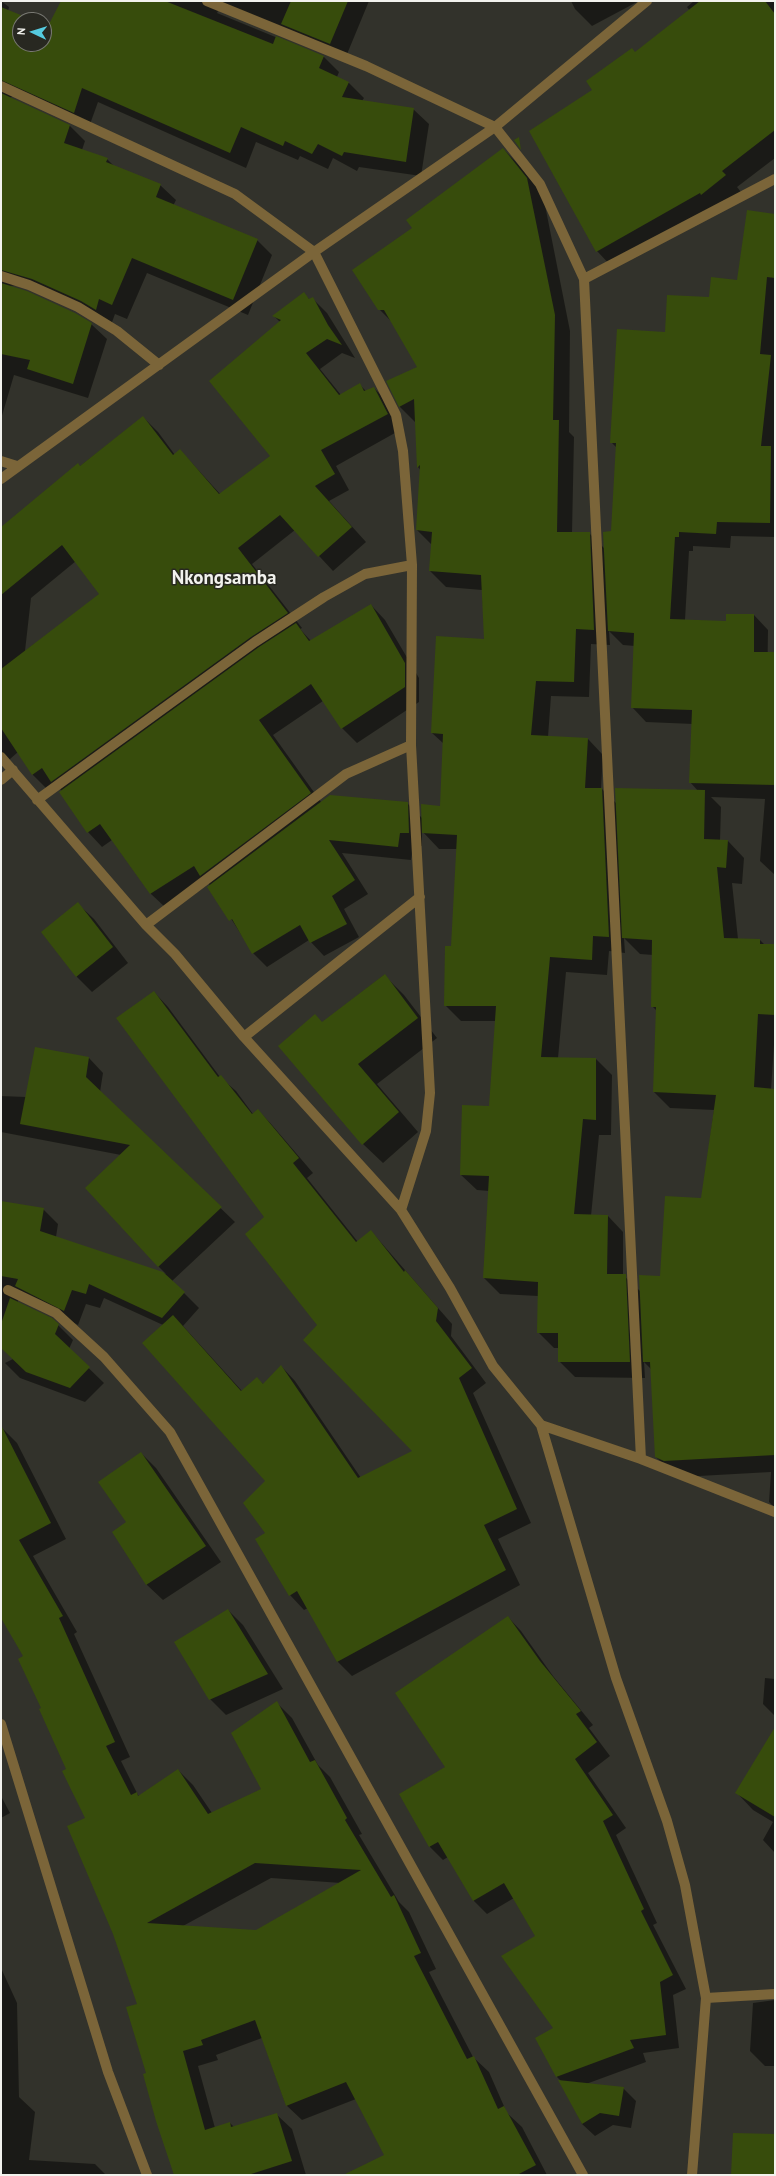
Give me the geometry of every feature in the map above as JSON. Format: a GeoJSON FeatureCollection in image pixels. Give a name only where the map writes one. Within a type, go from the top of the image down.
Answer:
{"type":"FeatureCollection","features":[{"type":"Feature","properties":{"kind":"street"},"geometry":{"type":"LineString","coordinates":[[207,1],[366,66],[495,126],[540,184],[584,280],[641,1459]]}},
{"type":"Feature","properties":{"kind":"street"},"geometry":{"type":"LineString","coordinates":[[1,479],[314,252],[495,126],[647,1]]}},
{"type":"Feature","properties":{"kind":"street"},"geometry":{"type":"LineString","coordinates":[[1,86],[235,194],[314,252],[396,415],[403,451],[412,565],[411,745],[430,1093],[426,1131],[401,1210]]}},
{"type":"Feature","properties":{"kind":"street"},"geometry":{"type":"LineString","coordinates":[[584,280],[775,179]]}},
{"type":"Feature","properties":{"kind":"street"},"geometry":{"type":"LineString","coordinates":[[1,276],[29,285],[78,307],[117,331],[159,365]]}},
{"type":"Feature","properties":{"kind":"street"},"geometry":{"type":"LineString","coordinates":[[1,461],[17,466]]}},
{"type":"Feature","properties":{"kind":"street"},"geometry":{"type":"LineString","coordinates":[[37,800],[255,642],[324,597],[365,574],[412,565]]}},
{"type":"Feature","properties":{"kind":"street"},"geometry":{"type":"LineString","coordinates":[[146,925],[346,774],[411,745]]}},
{"type":"Feature","properties":{"kind":"street"},"geometry":{"type":"LineString","coordinates":[[1,757],[146,925],[175,954],[244,1037],[401,1210],[450,1288],[493,1366],[541,1425],[616,1678],[667,1821],[685,1885],[706,1998],[692,2175]]}},
{"type":"Feature","properties":{"kind":"street"},"geometry":{"type":"LineString","coordinates":[[1,780],[13,770]]}},
{"type":"Feature","properties":{"kind":"street"},"geometry":{"type":"LineString","coordinates":[[244,1037],[420,898]]}},
{"type":"Feature","properties":{"kind":"street"},"geometry":{"type":"LineString","coordinates":[[8,1290],[56,1313],[104,1357],[170,1432],[583,2175]]}},
{"type":"Feature","properties":{"kind":"street"},"geometry":{"type":"LineString","coordinates":[[541,1425],[641,1459],[775,1512]]}},
{"type":"Feature","properties":{"kind":"street"},"geometry":{"type":"LineString","coordinates":[[1,1724],[108,2072],[147,2175]]}},
{"type":"Feature","properties":{"kind":"street"},"geometry":{"type":"LineString","coordinates":[[706,1998],[775,1994]]}},
{"type":"Feature","properties":{"kind":"building"},"geometry":{"type":"Polygon","coordinates":[[[61,1],[165,1],[273,44],[276,36],[324,56],[319,68],[349,82],[342,97],[414,108],[406,162],[344,152],[342,156],[318,144],[312,154],[285,141],[283,146],[241,127],[230,153],[82,88],[74,113],[1,80],[1,7],[13,12],[12,12],[12,52],[52,52],[52,18],[61,1]]]}},
{"type":"Feature","properties":{"kind":"building"},"geometry":{"type":"Polygon","coordinates":[[[291,1],[348,1],[330,44],[281,24],[291,1]]]}},
{"type":"Feature","properties":{"kind":"building"},"geometry":{"type":"Polygon","coordinates":[[[700,1],[765,1],[775,14],[775,130],[722,171],[726,175],[701,195],[700,193],[596,252],[529,131],[592,90],[586,81],[632,48],[635,52],[700,1]]]}},
{"type":"Feature","properties":{"kind":"building"},"geometry":{"type":"Polygon","coordinates":[[[1,93],[70,125],[64,143],[108,158],[106,162],[161,184],[156,197],[258,239],[233,300],[132,258],[112,305],[99,299],[96,310],[81,301],[32,279],[1,270],[1,93]]]}},
{"type":"Feature","properties":{"kind":"building"},"geometry":{"type":"Polygon","coordinates":[[[519,137],[521,150],[514,140],[519,137]]]}},
{"type":"Feature","properties":{"kind":"building"},"geometry":{"type":"Polygon","coordinates":[[[503,148],[527,178],[555,315],[553,420],[559,420],[557,532],[590,532],[594,630],[576,629],[574,682],[536,681],[531,735],[588,738],[585,788],[602,788],[609,937],[593,936],[592,960],[550,957],[541,1057],[596,1058],[596,1120],[583,1119],[574,1214],[608,1215],[607,1274],[626,1274],[630,1362],[558,1362],[558,1333],[537,1333],[538,1282],[483,1278],[489,1176],[460,1175],[462,1105],[489,1106],[496,1006],[444,1006],[445,946],[451,946],[457,835],[422,833],[421,804],[440,806],[443,734],[431,733],[436,636],[484,639],[481,575],[429,571],[432,532],[416,530],[420,465],[417,468],[414,399],[399,407],[386,381],[417,367],[384,310],[378,310],[352,270],[412,228],[406,220],[503,148]]]}},
{"type":"Feature","properties":{"kind":"building"},"geometry":{"type":"Polygon","coordinates":[[[747,210],[775,214],[775,278],[767,277],[760,354],[771,355],[761,446],[771,446],[770,523],[717,522],[716,534],[679,532],[679,537],[675,537],[670,619],[726,621],[726,614],[754,614],[754,652],[775,652],[775,785],[689,783],[692,710],[631,708],[634,633],[608,631],[603,532],[611,531],[616,443],[610,443],[617,329],[665,332],[667,295],[709,297],[711,277],[737,280],[747,210]]]}},
{"type":"Feature","properties":{"kind":"building"},"geometry":{"type":"Polygon","coordinates":[[[1,283],[27,291],[75,313],[92,323],[73,384],[27,369],[30,360],[1,354],[1,283]]]}},
{"type":"Feature","properties":{"kind":"building"},"geometry":{"type":"Polygon","coordinates":[[[304,292],[309,299],[313,297],[328,325],[342,345],[327,339],[306,353],[339,395],[360,383],[364,391],[374,387],[388,414],[321,450],[335,474],[315,486],[352,527],[318,557],[280,515],[238,548],[288,613],[251,637],[51,782],[42,768],[32,775],[1,728],[1,669],[99,594],[62,545],[1,595],[1,527],[78,463],[80,466],[143,416],[173,455],[180,449],[219,494],[270,456],[209,381],[281,320],[272,316],[304,292]]]}},
{"type":"Feature","properties":{"kind":"building"},"geometry":{"type":"Polygon","coordinates":[[[371,604],[405,663],[405,687],[341,729],[311,684],[259,720],[311,793],[200,876],[194,866],[150,894],[100,824],[87,833],[59,792],[259,647],[296,623],[309,641],[371,604]]]}},
{"type":"Feature","properties":{"kind":"building"},"geometry":{"type":"Polygon","coordinates":[[[615,788],[705,790],[704,839],[728,840],[726,868],[717,867],[724,938],[760,939],[760,944],[775,944],[775,1015],[758,1014],[754,1087],[775,1089],[775,1455],[664,1461],[655,1457],[650,1362],[643,1362],[639,1275],[660,1276],[665,1196],[701,1198],[716,1095],[653,1092],[656,1007],[651,1007],[652,940],[622,938],[615,788]]]}},
{"type":"Feature","properties":{"kind":"building"},"geometry":{"type":"Polygon","coordinates":[[[330,795],[408,802],[409,833],[400,833],[398,847],[329,840],[355,880],[332,896],[347,924],[310,943],[300,925],[252,954],[232,919],[229,921],[207,887],[330,795]]]}},
{"type":"Feature","properties":{"kind":"building"},"geometry":{"type":"Polygon","coordinates":[[[78,902],[113,947],[76,977],[41,932],[78,902]]]}},
{"type":"Feature","properties":{"kind":"building"},"geometry":{"type":"Polygon","coordinates":[[[385,974],[418,1018],[358,1064],[399,1112],[362,1145],[278,1046],[315,1014],[322,1022],[385,974]]]}},
{"type":"Feature","properties":{"kind":"building"},"geometry":{"type":"Polygon","coordinates":[[[154,991],[218,1077],[221,1075],[252,1114],[258,1109],[299,1158],[293,1163],[356,1242],[371,1230],[404,1272],[405,1270],[438,1308],[436,1321],[472,1368],[459,1378],[517,1509],[484,1525],[506,1570],[337,1662],[297,1591],[289,1596],[255,1539],[265,1533],[243,1503],[265,1481],[142,1343],[173,1315],[241,1391],[257,1377],[263,1384],[281,1365],[358,1478],[412,1451],[303,1340],[317,1325],[245,1234],[264,1217],[116,1018],[154,991]]]}},
{"type":"Feature","properties":{"kind":"building"},"geometry":{"type":"Polygon","coordinates":[[[35,1047],[89,1057],[86,1077],[222,1207],[158,1267],[85,1188],[130,1145],[20,1124],[35,1047]]]}},
{"type":"Feature","properties":{"kind":"building"},"geometry":{"type":"Polygon","coordinates":[[[1,1201],[44,1208],[40,1231],[163,1272],[185,1292],[162,1318],[89,1284],[86,1294],[72,1290],[64,1311],[15,1286],[18,1279],[1,1276],[1,1201]]]}},
{"type":"Feature","properties":{"kind":"building"},"geometry":{"type":"Polygon","coordinates":[[[10,1298],[52,1318],[59,1324],[55,1334],[90,1367],[70,1388],[26,1372],[1,1348],[1,1324],[10,1298]]]}},
{"type":"Feature","properties":{"kind":"building"},"geometry":{"type":"Polygon","coordinates":[[[1,1425],[51,1523],[19,1540],[63,1616],[59,1618],[115,1742],[106,1746],[131,1795],[137,1792],[138,1796],[178,1769],[208,1814],[261,1789],[231,1733],[277,1701],[310,1762],[315,1760],[347,1818],[345,1820],[391,1897],[394,1895],[421,1953],[414,1956],[467,2059],[474,2056],[498,2109],[504,2106],[536,2165],[517,2175],[343,2175],[384,2155],[346,2082],[286,2106],[255,2020],[201,2040],[203,2045],[183,2051],[205,2130],[230,2122],[231,2127],[277,2113],[292,2161],[248,2175],[174,2175],[156,2121],[143,2074],[146,2073],[126,2007],[137,2004],[113,1934],[67,1826],[85,1818],[62,1771],[66,1769],[39,1709],[41,1708],[18,1659],[23,1656],[1,1618],[1,1425]],[[255,1863],[147,1923],[256,1930],[361,1870],[255,1863]]]}},
{"type":"Feature","properties":{"kind":"building"},"geometry":{"type":"Polygon","coordinates":[[[141,1452],[206,1546],[146,1585],[112,1532],[126,1522],[98,1482],[141,1452]]]}},
{"type":"Feature","properties":{"kind":"building"},"geometry":{"type":"Polygon","coordinates":[[[228,1609],[268,1674],[209,1700],[174,1642],[228,1609]]]}},
{"type":"Feature","properties":{"kind":"building"},"geometry":{"type":"Polygon","coordinates":[[[508,1616],[540,1661],[581,1711],[576,1714],[597,1742],[575,1759],[613,1815],[603,1821],[644,1909],[641,1911],[673,1975],[660,1982],[666,2035],[630,2040],[634,2048],[556,2077],[535,2038],[553,2028],[501,1956],[535,1936],[504,1883],[473,1901],[438,1842],[429,1847],[399,1794],[445,1767],[395,1693],[508,1616]]]}},
{"type":"Feature","properties":{"kind":"building"},"geometry":{"type":"Polygon","coordinates":[[[775,1727],[775,1817],[735,1793],[775,1727]]]}},
{"type":"Feature","properties":{"kind":"building"},"geometry":{"type":"Polygon","coordinates":[[[558,2080],[624,2087],[619,2116],[600,2113],[582,2124],[558,2080]]]}},
{"type":"Feature","properties":{"kind":"building"},"geometry":{"type":"Polygon","coordinates":[[[733,2133],[775,2134],[775,2175],[731,2175],[733,2133]]]}},
{"type":"Feature","properties":{"kind":"district","name":"Nkongsamba"},"geometry":{"type":"Point","coordinates":[224,579]}}]}
